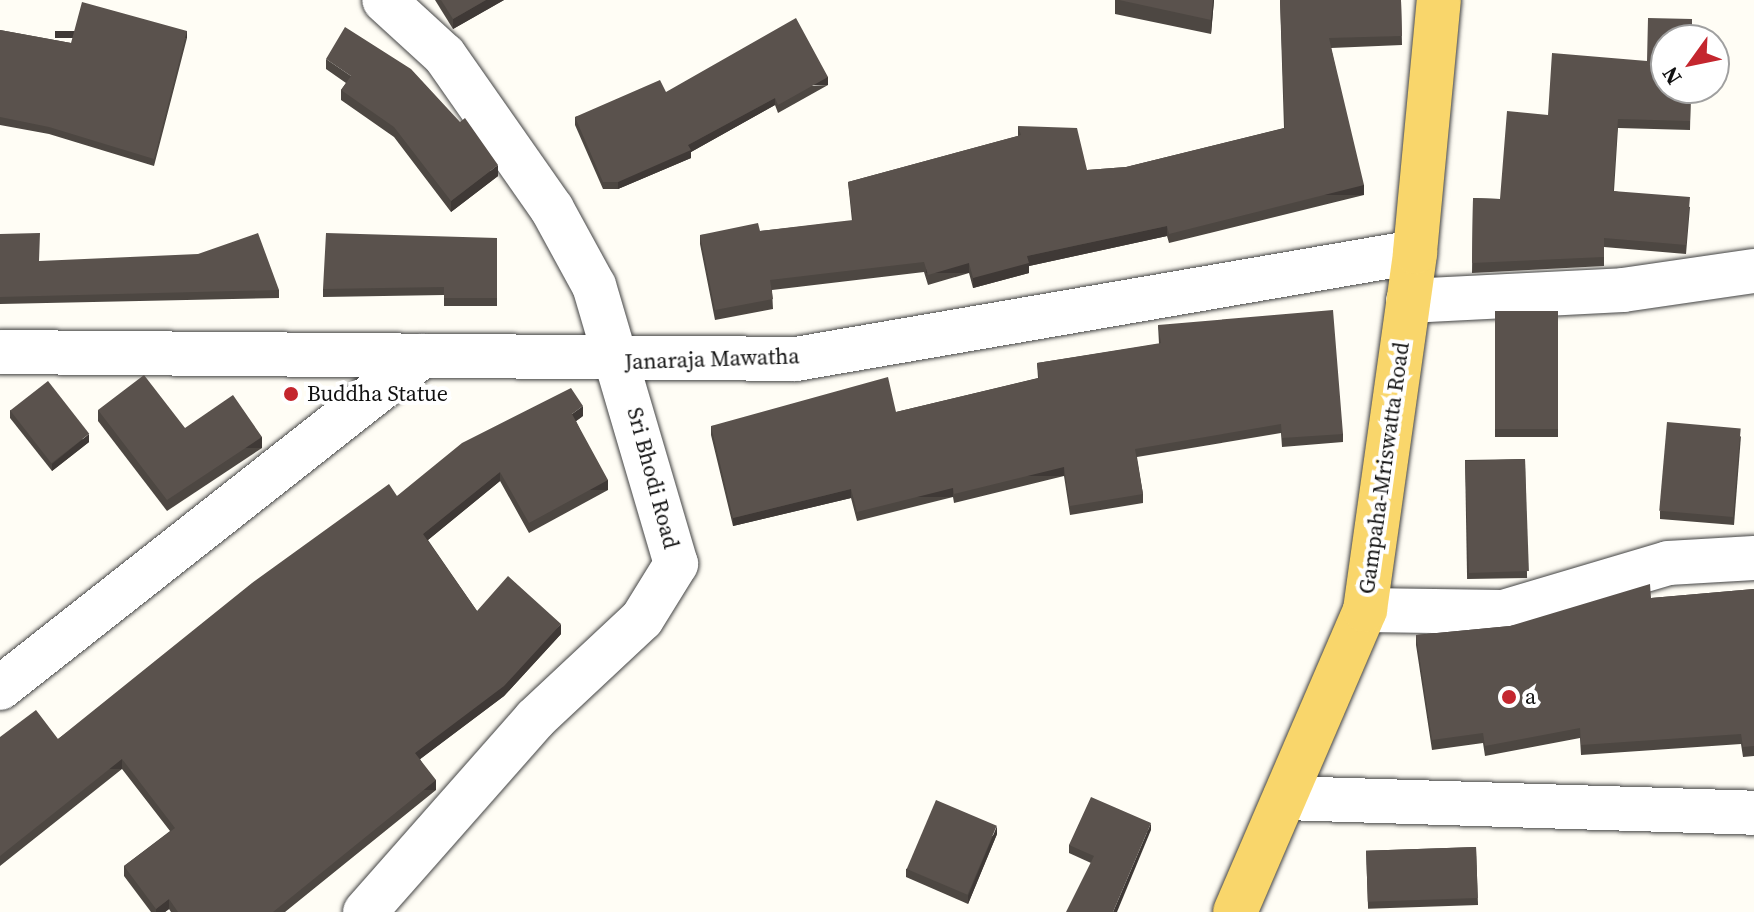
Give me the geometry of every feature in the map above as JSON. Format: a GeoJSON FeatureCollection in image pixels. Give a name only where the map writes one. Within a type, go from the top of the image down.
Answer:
{"type":"FeatureCollection","features":[{"type":"Feature","properties":{"kind":"main road","name":"Gampaha-Mriswatta Road"},"geometry":{"type":"LineString","coordinates":[[1235,912],[1365,610],[1415,252],[1439,0]]}},
{"type":"Feature","properties":{"kind":"street","name":"Sri Bhodi Road"},"geometry":{"type":"LineString","coordinates":[[365,912],[535,719],[642,619],[676,564],[594,286],[552,209],[444,55],[384,0]]}},
{"type":"Feature","properties":{"kind":"street","name":"Janaraja Mawatha"},"geometry":{"type":"LineString","coordinates":[[0,352],[422,356],[617,362],[796,359],[1415,252]]}},
{"type":"Feature","properties":{"kind":"street"},"geometry":{"type":"LineString","coordinates":[[1408,301],[1623,290],[1754,271]]}},
{"type":"Feature","properties":{"kind":"street"},"geometry":{"type":"LineString","coordinates":[[0,688],[422,356]]}},
{"type":"Feature","properties":{"kind":"street"},"geometry":{"type":"LineString","coordinates":[[1365,610],[1503,612],[1668,563],[1754,558]]}},
{"type":"Feature","properties":{"kind":"street"},"geometry":{"type":"LineString","coordinates":[[1285,798],[1754,813]]}},
{"type":"Feature","properties":{"kind":"building"},"geometry":{"type":"Polygon","coordinates":[[[441,0],[486,0],[453,19],[441,0]]]}},
{"type":"Feature","properties":{"kind":"building"},"geometry":{"type":"Polygon","coordinates":[[[1119,0],[1213,0],[1211,20],[1119,0]]]}},
{"type":"Feature","properties":{"kind":"building"},"geometry":{"type":"Polygon","coordinates":[[[1280,0],[1401,0],[1402,36],[1329,38],[1364,185],[1169,234],[1167,226],[1027,256],[1029,263],[973,278],[969,263],[928,275],[924,262],[770,280],[773,299],[715,310],[700,235],[758,223],[760,231],[853,220],[848,182],[1021,135],[1018,126],[1077,128],[1087,170],[1126,167],[1285,128],[1280,0]]]}},
{"type":"Feature","properties":{"kind":"building"},"geometry":{"type":"Polygon","coordinates":[[[82,2],[187,31],[154,159],[49,127],[0,117],[0,30],[71,43],[82,2]]]}},
{"type":"Feature","properties":{"kind":"building"},"geometry":{"type":"Polygon","coordinates":[[[796,18],[828,77],[778,105],[775,98],[688,145],[691,150],[618,182],[603,182],[575,117],[660,80],[666,92],[796,18]]]}},
{"type":"Feature","properties":{"kind":"building"},"geometry":{"type":"Polygon","coordinates":[[[1648,18],[1692,19],[1692,24],[1650,24],[1650,104],[1691,104],[1690,121],[1618,119],[1613,191],[1690,197],[1686,245],[1604,238],[1604,257],[1472,263],[1473,198],[1500,199],[1507,111],[1548,115],[1552,53],[1647,61],[1648,18]]]}},
{"type":"Feature","properties":{"kind":"building"},"geometry":{"type":"Polygon","coordinates":[[[345,27],[411,69],[460,122],[465,118],[498,165],[451,201],[394,127],[341,90],[351,76],[326,59],[345,27]]]}},
{"type":"Feature","properties":{"kind":"building"},"geometry":{"type":"Polygon","coordinates":[[[40,233],[39,261],[198,254],[258,233],[279,290],[0,297],[0,234],[40,233]]]}},
{"type":"Feature","properties":{"kind":"building"},"geometry":{"type":"Polygon","coordinates":[[[326,233],[497,238],[497,298],[444,298],[444,287],[323,289],[326,233]]]}},
{"type":"Feature","properties":{"kind":"building"},"geometry":{"type":"Polygon","coordinates":[[[1333,310],[1343,434],[1282,438],[1281,424],[1135,449],[1143,494],[1070,506],[1064,467],[954,494],[953,488],[857,512],[851,489],[733,518],[711,426],[888,377],[896,412],[1039,378],[1037,363],[1161,343],[1158,325],[1333,310]]]}},
{"type":"Feature","properties":{"kind":"building"},"geometry":{"type":"Polygon","coordinates":[[[1495,311],[1558,311],[1558,429],[1495,429],[1495,311]]]}},
{"type":"Feature","properties":{"kind":"building"},"geometry":{"type":"Polygon","coordinates":[[[144,375],[185,428],[233,395],[262,437],[167,500],[98,410],[144,375]]]}},
{"type":"Feature","properties":{"kind":"building"},"geometry":{"type":"Polygon","coordinates":[[[48,381],[89,434],[51,463],[10,411],[48,381]]]}},
{"type":"Feature","properties":{"kind":"building"},"geometry":{"type":"Polygon","coordinates":[[[571,388],[583,406],[572,414],[608,480],[529,523],[500,472],[423,534],[477,611],[508,576],[561,624],[504,686],[415,753],[436,780],[273,912],[178,912],[169,899],[156,909],[124,866],[175,828],[122,759],[0,856],[0,737],[36,710],[58,739],[252,583],[389,484],[397,496],[462,443],[571,388]]]}},
{"type":"Feature","properties":{"kind":"building"},"geometry":{"type":"Polygon","coordinates":[[[1667,422],[1741,428],[1733,517],[1659,511],[1667,422]]]}},
{"type":"Feature","properties":{"kind":"building"},"geometry":{"type":"Polygon","coordinates":[[[1525,459],[1529,571],[1469,573],[1465,461],[1525,459]]]}},
{"type":"Feature","properties":{"kind":"building"},"geometry":{"type":"Polygon","coordinates":[[[1650,584],[1651,598],[1754,589],[1754,746],[1743,747],[1741,734],[1581,745],[1580,728],[1485,746],[1483,733],[1432,740],[1416,635],[1510,626],[1650,584]]]}},
{"type":"Feature","properties":{"kind":"building"},"geometry":{"type":"Polygon","coordinates":[[[1091,797],[1151,823],[1113,912],[1066,912],[1094,856],[1069,845],[1091,797]]]}},
{"type":"Feature","properties":{"kind":"building"},"geometry":{"type":"Polygon","coordinates":[[[936,800],[997,826],[967,895],[907,869],[936,800]]]}},
{"type":"Feature","properties":{"kind":"building"},"geometry":{"type":"Polygon","coordinates":[[[1476,847],[1478,898],[1368,902],[1366,851],[1476,847]]]}},
{"type":"Feature","properties":{"kind":"place","name":"Buddha Statue"},"geometry":{"type":"Point","coordinates":[291,394]}},
{"type":"Feature","properties":{"kind":"place","name":"a"},"geometry":{"type":"Point","coordinates":[1509,697]}}]}
